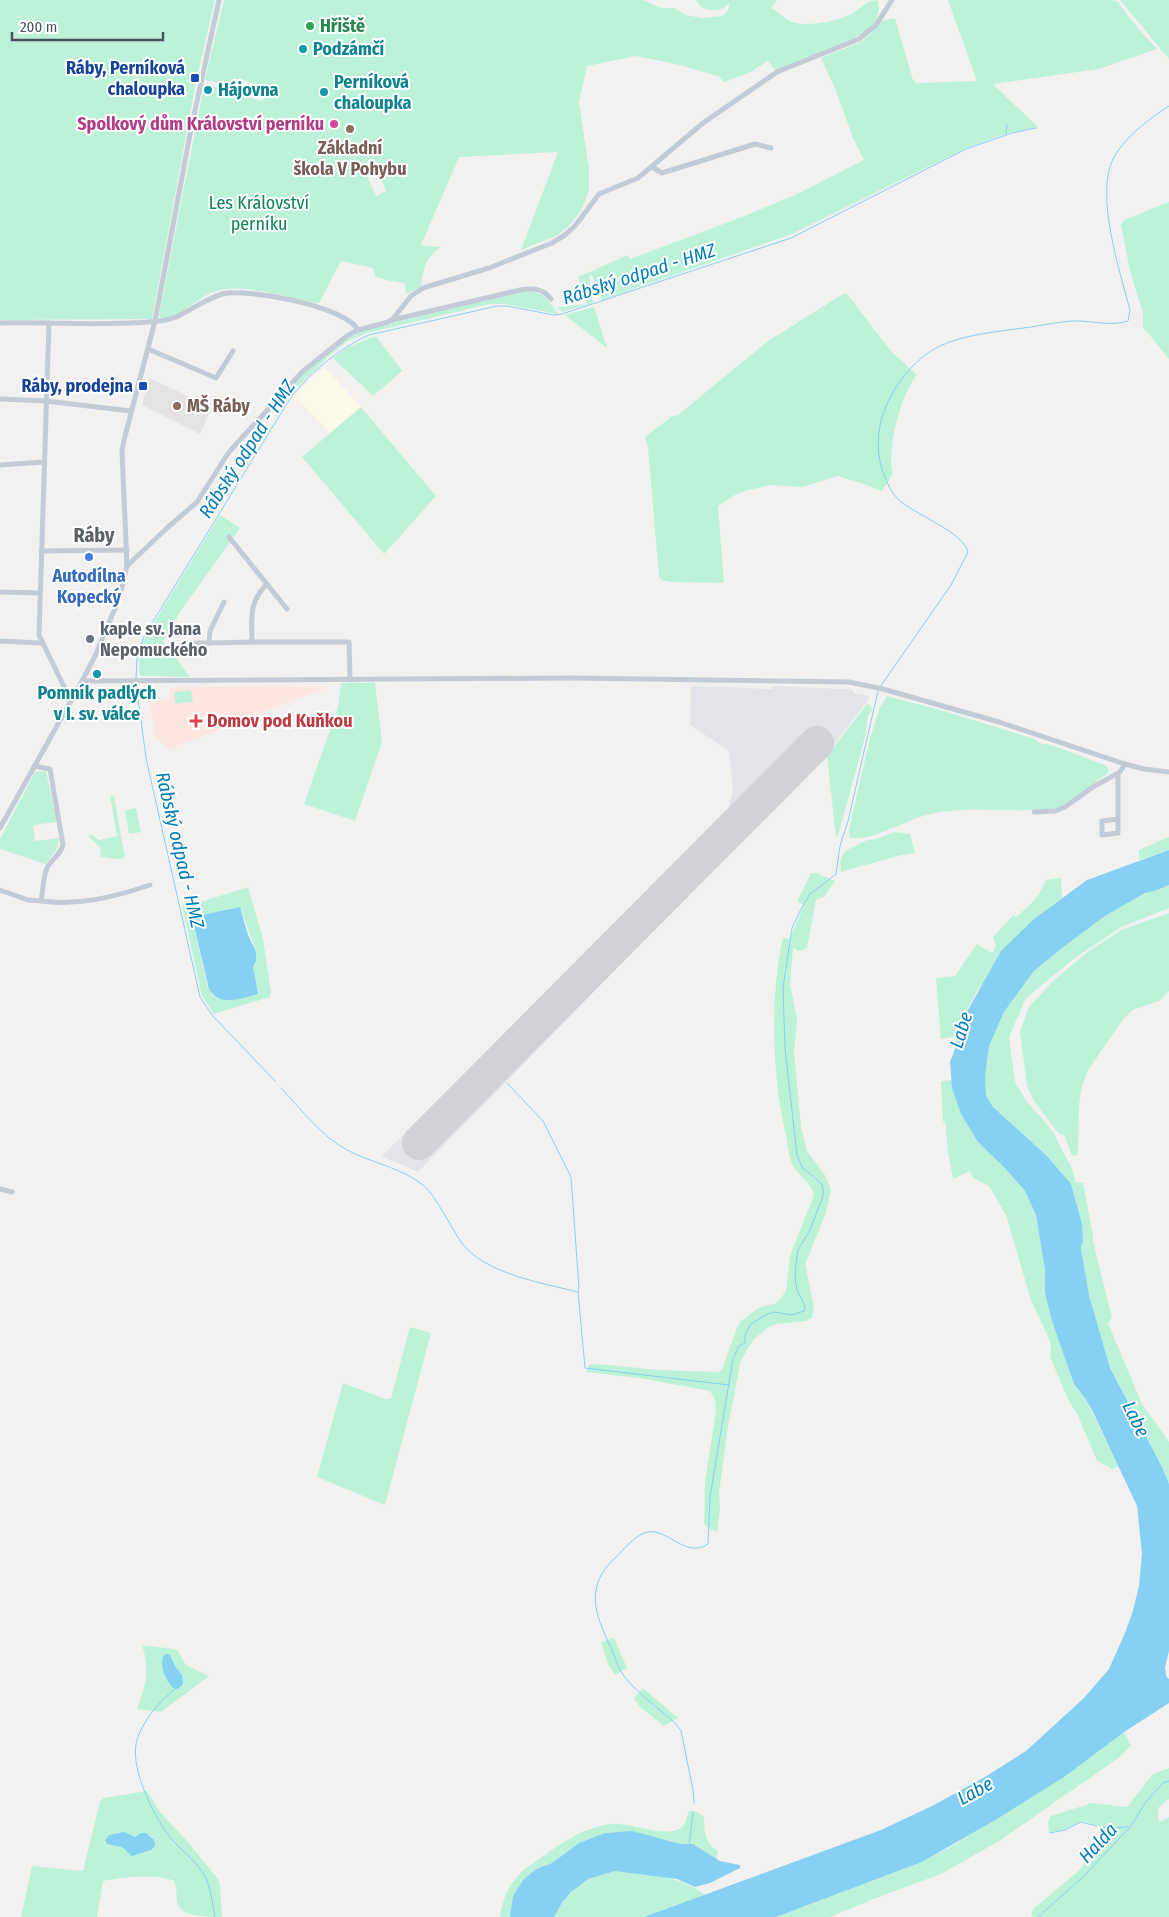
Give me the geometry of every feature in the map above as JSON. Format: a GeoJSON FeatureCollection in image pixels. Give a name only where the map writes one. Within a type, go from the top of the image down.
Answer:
{"type":"FeatureCollection","features":[{"type":"Feature","properties":{"kind":"street"},"geometry":{"type":"LineString","coordinates":[[0,828],[95,656],[119,599],[128,566],[122,451],[155,321],[192,120],[219,0]]}},
{"type":"Feature","properties":{"kind":"street"},"geometry":{"type":"LineString","coordinates":[[392,320],[411,296],[423,288],[489,268],[560,238],[571,230],[599,194],[636,179],[702,123],[777,72],[859,39],[876,25],[892,0]]}},
{"type":"Feature","properties":{"kind":"street"},"geometry":{"type":"LineString","coordinates":[[652,167],[662,173],[755,144],[772,148]]}},
{"type":"Feature","properties":{"kind":"street"},"geometry":{"type":"LineString","coordinates":[[128,566],[197,502],[234,446],[302,372],[324,352],[358,330],[392,320],[527,289],[541,290],[551,299]]}},
{"type":"Feature","properties":{"kind":"street"},"geometry":{"type":"LineString","coordinates":[[0,323],[121,323],[155,321],[176,317],[213,297],[228,293],[243,293],[258,294],[321,307],[351,321],[358,330]]}},
{"type":"Feature","properties":{"kind":"street"},"geometry":{"type":"LineString","coordinates":[[49,323],[39,635],[41,643],[71,701]]}},
{"type":"Feature","properties":{"kind":"street"},"geometry":{"type":"LineString","coordinates":[[148,348],[216,378],[233,351]]}},
{"type":"Feature","properties":{"kind":"street"},"geometry":{"type":"LineString","coordinates":[[0,399],[46,401],[131,411]]}},
{"type":"Feature","properties":{"kind":"street"},"geometry":{"type":"LineString","coordinates":[[0,465],[44,462]]}},
{"type":"Feature","properties":{"kind":"street"},"geometry":{"type":"LineString","coordinates":[[228,537],[287,609]]}},
{"type":"Feature","properties":{"kind":"street"},"geometry":{"type":"LineString","coordinates":[[41,551],[127,550]]}},
{"type":"Feature","properties":{"kind":"street"},"geometry":{"type":"LineString","coordinates":[[252,642],[251,612],[258,592],[266,584]]}},
{"type":"Feature","properties":{"kind":"street"},"geometry":{"type":"LineString","coordinates":[[0,592],[40,593]]}},
{"type":"Feature","properties":{"kind":"street"},"geometry":{"type":"LineString","coordinates":[[209,643],[210,631],[224,602]]}},
{"type":"Feature","properties":{"kind":"street"},"geometry":{"type":"LineString","coordinates":[[0,641],[41,643]]}},
{"type":"Feature","properties":{"kind":"street"},"geometry":{"type":"LineString","coordinates":[[191,643],[349,642],[350,680]]}},
{"type":"Feature","properties":{"kind":"street"},"geometry":{"type":"LineString","coordinates":[[82,681],[622,678],[849,682],[880,688],[999,722],[1125,764],[1144,769],[1169,772]]}},
{"type":"Feature","properties":{"kind":"street"},"geometry":{"type":"LineString","coordinates":[[1034,812],[1055,811],[1065,808],[1093,788],[1118,774],[1125,764]]}},
{"type":"Feature","properties":{"kind":"street"},"geometry":{"type":"LineString","coordinates":[[34,766],[50,769],[63,845],[61,853],[53,859],[48,868],[41,901]]}},
{"type":"Feature","properties":{"kind":"street"},"geometry":{"type":"LineString","coordinates":[[1118,774],[1118,819]]}},
{"type":"Feature","properties":{"kind":"street"},"geometry":{"type":"LineString","coordinates":[[0,890],[28,900],[86,902],[117,896],[150,884]]}},
{"type":"Feature","properties":{"kind":"street"},"geometry":{"type":"LineString","coordinates":[[0,1189],[12,1192]]}},
{"type":"Feature","properties":{"kind":"shaded area"},"geometry":{"type":"Polygon","coordinates":[[[324,367],[361,407],[330,433],[294,396],[324,367]]]}},
{"type":"Feature","properties":{"kind":"shaded area","name":"MŠ Ráby"},"geometry":{"type":"Polygon","coordinates":[[[149,378],[212,407],[200,434],[142,405],[149,378]]]}},
{"type":"Feature","properties":{"kind":"shaded area","name":"Domov pod Kuňkou"},"geometry":{"type":"Polygon","coordinates":[[[324,686],[325,688],[169,749],[156,739],[150,704],[168,698],[171,700],[169,689],[181,687],[324,686]]]}},
{"type":"Feature","properties":{"kind":"shaded area"},"geometry":{"type":"Polygon","coordinates":[[[691,686],[772,689],[773,686],[851,689],[855,694],[869,696],[868,700],[829,751],[418,1172],[382,1156],[729,807],[733,790],[729,751],[690,725],[691,686]]]}},
{"type":"Feature","properties":{"kind":"green space"},"geometry":{"type":"Polygon","coordinates":[[[0,0],[215,0],[196,82],[152,319],[0,320],[0,0]]]}},
{"type":"Feature","properties":{"kind":"green space","name":"Les Království perníku"},"geometry":{"type":"Polygon","coordinates":[[[224,0],[644,0],[661,8],[674,8],[686,15],[702,18],[723,16],[728,10],[730,2],[721,9],[710,10],[702,8],[696,0],[777,0],[771,8],[790,21],[812,24],[845,17],[870,1],[878,0],[879,10],[875,24],[855,38],[780,69],[775,70],[768,61],[749,73],[724,82],[718,76],[637,56],[587,66],[579,102],[589,169],[589,191],[581,211],[568,227],[556,236],[521,250],[558,152],[459,157],[421,245],[441,247],[428,259],[421,287],[406,294],[405,283],[385,280],[375,276],[373,268],[341,261],[319,303],[256,290],[220,290],[212,292],[177,314],[161,318],[159,315],[204,86],[207,85],[222,89],[222,91],[263,101],[267,86],[236,79],[225,84],[205,80],[224,0]],[[376,167],[365,172],[376,196],[386,191],[376,167]]]}},
{"type":"Feature","properties":{"kind":"green space"},"geometry":{"type":"Polygon","coordinates":[[[948,0],[1117,1],[1157,49],[1099,69],[993,84],[1038,127],[1008,133],[966,148],[792,234],[602,300],[592,275],[589,276],[592,303],[562,312],[557,307],[587,304],[578,277],[628,255],[630,259],[742,217],[795,195],[864,160],[853,138],[836,91],[821,58],[861,42],[881,21],[895,18],[913,80],[917,83],[977,81],[948,0]]]}},
{"type":"Feature","properties":{"kind":"green space"},"geometry":{"type":"Polygon","coordinates":[[[1120,0],[1169,0],[1169,59],[1120,0]]]}},
{"type":"Feature","properties":{"kind":"green space"},"geometry":{"type":"Polygon","coordinates":[[[1169,202],[1169,359],[1143,327],[1143,313],[1130,271],[1121,225],[1124,220],[1169,202]]]}},
{"type":"Feature","properties":{"kind":"green space"},"geometry":{"type":"Polygon","coordinates":[[[520,291],[535,292],[543,295],[558,314],[505,304],[490,304],[367,333],[346,342],[330,355],[291,393],[289,392],[250,432],[300,377],[339,343],[364,330],[520,291]]]}},
{"type":"Feature","properties":{"kind":"green space"},"geometry":{"type":"Polygon","coordinates":[[[843,294],[847,294],[891,351],[917,375],[911,383],[896,423],[891,464],[893,474],[882,491],[838,476],[803,487],[771,485],[735,495],[718,506],[724,583],[671,582],[661,580],[659,576],[648,448],[645,437],[671,417],[678,415],[768,341],[843,294]]]}},
{"type":"Feature","properties":{"kind":"green space"},"geometry":{"type":"Polygon","coordinates":[[[594,307],[607,348],[565,315],[594,307]]]}},
{"type":"Feature","properties":{"kind":"green space"},"geometry":{"type":"Polygon","coordinates":[[[376,336],[402,371],[373,396],[333,358],[348,347],[376,336]]]}},
{"type":"Feature","properties":{"kind":"green space"},"geometry":{"type":"Polygon","coordinates":[[[361,407],[436,496],[384,554],[302,457],[361,407]]]}},
{"type":"Feature","properties":{"kind":"green space"},"geometry":{"type":"Polygon","coordinates":[[[220,515],[240,528],[182,609],[163,641],[190,677],[140,676],[139,657],[144,639],[220,515]]]}},
{"type":"Feature","properties":{"kind":"green space"},"geometry":{"type":"Polygon","coordinates":[[[341,683],[375,683],[382,742],[355,821],[304,804],[338,707],[341,683]]]}},
{"type":"Feature","properties":{"kind":"green space"},"geometry":{"type":"Polygon","coordinates":[[[191,690],[193,701],[176,704],[174,692],[191,690]]]}},
{"type":"Feature","properties":{"kind":"green space"},"geometry":{"type":"Polygon","coordinates":[[[887,696],[1035,739],[1039,743],[1054,746],[1107,766],[1109,772],[1070,802],[1057,808],[1040,810],[971,810],[937,813],[920,817],[864,838],[849,837],[849,829],[870,738],[880,707],[887,696]]]}},
{"type":"Feature","properties":{"kind":"green space"},"geometry":{"type":"Polygon","coordinates":[[[867,704],[871,706],[872,710],[868,716],[865,737],[838,836],[836,836],[827,756],[867,704]]]}},
{"type":"Feature","properties":{"kind":"green space"},"geometry":{"type":"Polygon","coordinates":[[[46,771],[57,822],[33,825],[35,841],[59,838],[57,849],[45,864],[0,849],[0,839],[35,772],[46,771]]]}},
{"type":"Feature","properties":{"kind":"green space"},"geometry":{"type":"Polygon","coordinates":[[[110,796],[114,796],[125,858],[101,857],[100,847],[88,836],[92,835],[99,840],[117,836],[110,796]]]}},
{"type":"Feature","properties":{"kind":"green space"},"geometry":{"type":"Polygon","coordinates":[[[136,808],[141,832],[129,834],[125,810],[136,808]]]}},
{"type":"Feature","properties":{"kind":"green space"},"geometry":{"type":"Polygon","coordinates":[[[894,832],[910,834],[915,853],[897,856],[841,872],[840,861],[845,851],[867,840],[876,839],[894,832]]]}},
{"type":"Feature","properties":{"kind":"green space"},"geometry":{"type":"Polygon","coordinates":[[[1169,837],[1169,850],[1139,860],[1139,850],[1169,837]]]}},
{"type":"Feature","properties":{"kind":"green space"},"geometry":{"type":"Polygon","coordinates":[[[811,873],[816,873],[835,881],[824,897],[816,900],[807,948],[798,951],[793,948],[790,984],[797,1020],[794,1052],[801,1127],[807,1151],[825,1175],[831,1189],[826,1213],[805,1264],[814,1307],[812,1318],[806,1321],[777,1324],[769,1327],[754,1339],[741,1360],[728,1426],[719,1493],[720,1510],[717,1532],[707,1527],[704,1523],[705,1482],[716,1410],[715,1400],[710,1391],[639,1378],[586,1372],[589,1365],[598,1364],[660,1370],[718,1372],[722,1369],[741,1321],[758,1308],[777,1303],[786,1291],[790,1256],[814,1195],[810,1186],[792,1164],[790,1157],[777,1085],[774,1009],[783,938],[790,939],[804,905],[797,902],[811,873]]]}},
{"type":"Feature","properties":{"kind":"green space"},"geometry":{"type":"Polygon","coordinates":[[[1061,878],[1062,898],[1034,919],[977,991],[959,1026],[957,1036],[941,1039],[936,978],[955,976],[977,944],[992,953],[996,946],[993,937],[1013,915],[1016,917],[1034,901],[1046,880],[1061,878]]]}},
{"type":"Feature","properties":{"kind":"green space"},"geometry":{"type":"Polygon","coordinates":[[[1169,885],[1169,908],[1121,927],[1075,958],[1026,998],[1009,1037],[1015,1082],[1027,1102],[1054,1134],[1072,1169],[1076,1183],[1083,1182],[1093,1241],[1112,1318],[1108,1323],[1142,1404],[1169,1442],[1169,1484],[1110,1368],[1089,1295],[1081,1248],[1083,1240],[1071,1184],[1047,1156],[993,1107],[986,1096],[985,1077],[989,1046],[1004,1012],[1034,971],[1105,916],[1145,893],[1169,885]]]}},
{"type":"Feature","properties":{"kind":"green space"},"geometry":{"type":"Polygon","coordinates":[[[248,887],[263,939],[271,992],[270,997],[214,1014],[202,996],[182,905],[204,901],[248,887]],[[240,907],[192,917],[207,985],[214,997],[258,994],[253,966],[253,943],[240,907]]]}},
{"type":"Feature","properties":{"kind":"green space"},"geometry":{"type":"Polygon","coordinates":[[[1169,913],[1169,991],[1159,1001],[1133,1010],[1124,1018],[1088,1070],[1081,1090],[1079,1106],[1078,1155],[1072,1156],[1064,1134],[1061,1135],[1055,1129],[1034,1101],[1027,1086],[1020,1032],[1029,1007],[1055,979],[1089,951],[1121,930],[1169,913]]]}},
{"type":"Feature","properties":{"kind":"green space"},"geometry":{"type":"Polygon","coordinates":[[[952,1080],[952,1088],[1005,1168],[1025,1191],[1036,1215],[1045,1270],[1045,1293],[1074,1384],[1085,1398],[1119,1466],[1112,1469],[1097,1461],[1050,1357],[1051,1344],[1031,1300],[1006,1215],[989,1186],[973,1178],[970,1171],[953,1179],[945,1121],[943,1122],[941,1081],[952,1080]]]}},
{"type":"Feature","properties":{"kind":"green space"},"geometry":{"type":"Polygon","coordinates":[[[410,1327],[431,1333],[385,1505],[317,1477],[343,1383],[385,1399],[391,1398],[410,1327]]]}},
{"type":"Feature","properties":{"kind":"green space"},"geometry":{"type":"Polygon","coordinates":[[[614,1638],[627,1668],[615,1675],[608,1664],[601,1642],[614,1638]]]}},
{"type":"Feature","properties":{"kind":"green space"},"geometry":{"type":"Polygon","coordinates":[[[142,1645],[174,1649],[178,1651],[186,1665],[209,1676],[161,1712],[137,1709],[146,1677],[146,1662],[142,1645]]]}},
{"type":"Feature","properties":{"kind":"green space"},"geometry":{"type":"Polygon","coordinates":[[[643,1688],[678,1718],[664,1726],[640,1707],[634,1698],[643,1688]]]}},
{"type":"Feature","properties":{"kind":"green space"},"geometry":{"type":"Polygon","coordinates":[[[1124,1732],[1131,1745],[1120,1757],[999,1841],[941,1874],[830,1917],[776,1917],[922,1862],[956,1844],[1124,1732]]]}},
{"type":"Feature","properties":{"kind":"green space"},"geometry":{"type":"Polygon","coordinates":[[[1169,1768],[1169,1799],[1158,1808],[1159,1822],[1169,1817],[1169,1917],[1031,1917],[1033,1909],[1075,1874],[1102,1846],[1101,1827],[1083,1821],[1065,1829],[1049,1833],[1048,1822],[1051,1816],[1092,1803],[1127,1807],[1153,1774],[1169,1768]]]}},
{"type":"Feature","properties":{"kind":"green space"},"geometry":{"type":"Polygon","coordinates":[[[147,1791],[160,1812],[218,1879],[222,1917],[210,1917],[185,1912],[178,1905],[174,1881],[149,1876],[103,1881],[97,1917],[21,1917],[32,1866],[83,1871],[100,1801],[104,1798],[147,1791]]]}},
{"type":"Feature","properties":{"kind":"green space"},"geometry":{"type":"Polygon","coordinates":[[[689,1811],[697,1812],[704,1817],[706,1837],[710,1844],[718,1851],[717,1859],[693,1844],[681,1844],[665,1839],[618,1832],[605,1833],[579,1843],[552,1863],[536,1869],[523,1880],[513,1896],[510,1917],[500,1917],[505,1897],[518,1875],[568,1840],[587,1830],[611,1824],[662,1831],[678,1830],[684,1825],[689,1811]]]}},
{"type":"Feature","properties":{"kind":"green space"},"geometry":{"type":"Polygon","coordinates":[[[615,1871],[639,1872],[674,1879],[705,1895],[644,1917],[554,1917],[568,1895],[577,1886],[594,1876],[615,1871]]]}},
{"type":"Feature","properties":{"kind":"water","name":"Labe"},"geometry":{"type":"Polygon","coordinates":[[[1169,850],[1169,885],[1145,893],[1105,916],[1034,971],[1004,1012],[989,1046],[985,1077],[986,1096],[993,1107],[1047,1156],[1071,1184],[1082,1224],[1083,1240],[1081,1248],[1089,1295],[1110,1368],[1169,1484],[1169,1651],[1165,1667],[1166,1676],[1169,1679],[1169,1703],[1124,1732],[1064,1777],[997,1819],[922,1862],[776,1917],[644,1917],[881,1830],[932,1806],[985,1777],[1026,1751],[1084,1698],[1109,1669],[1132,1614],[1139,1586],[1142,1553],[1137,1506],[1093,1412],[1074,1384],[1052,1321],[1045,1293],[1045,1270],[1036,1215],[1025,1191],[978,1142],[961,1114],[952,1088],[950,1062],[956,1046],[959,1026],[1001,951],[1034,919],[1087,880],[1169,850]]]}},
{"type":"Feature","properties":{"kind":"water"},"geometry":{"type":"Polygon","coordinates":[[[240,907],[248,935],[256,952],[256,961],[253,966],[258,994],[225,1000],[214,995],[209,989],[192,917],[240,907]]]}},
{"type":"Feature","properties":{"kind":"water"},"geometry":{"type":"Polygon","coordinates":[[[170,1655],[182,1675],[183,1684],[178,1689],[173,1688],[164,1673],[162,1660],[163,1656],[170,1655]]]}},
{"type":"Feature","properties":{"kind":"water"},"geometry":{"type":"Polygon","coordinates":[[[632,1831],[681,1844],[693,1844],[720,1861],[740,1865],[740,1868],[710,1883],[695,1887],[677,1879],[615,1871],[588,1879],[571,1892],[554,1917],[510,1917],[513,1896],[523,1880],[536,1869],[552,1863],[579,1843],[605,1833],[632,1831]]]}},
{"type":"Feature","properties":{"kind":"water"},"geometry":{"type":"Polygon","coordinates":[[[124,1832],[135,1837],[141,1833],[146,1833],[154,1840],[155,1846],[151,1850],[132,1856],[122,1847],[107,1844],[105,1840],[109,1835],[124,1832]]]}},
{"type":"Feature","properties":{"kind":"waterway"},"geometry":{"type":"LineString","coordinates":[[880,687],[951,585],[968,552],[964,544],[957,537],[904,504],[889,486],[880,461],[878,440],[885,408],[904,376],[923,356],[938,347],[959,339],[1067,321],[1107,323],[1128,321],[1130,310],[1115,254],[1108,211],[1107,191],[1109,172],[1114,157],[1131,135],[1169,106]]}},
{"type":"Feature","properties":{"kind":"waterway"},"geometry":{"type":"LineString","coordinates":[[1006,134],[1007,125]]}},
{"type":"Feature","properties":{"kind":"waterway","name":"Rábský odpad - HMZ"},"geometry":{"type":"LineString","coordinates":[[136,679],[137,659],[144,636],[286,405],[312,374],[346,347],[369,335],[497,306],[507,306],[554,315],[562,314],[791,238],[966,149],[1012,133],[1036,128]]}},
{"type":"Feature","properties":{"kind":"waterway","name":"Rábský odpad - HMZ"},"geometry":{"type":"LineString","coordinates":[[136,683],[146,758],[200,997],[212,1015],[275,1081]]}},
{"type":"Feature","properties":{"kind":"waterway"},"geometry":{"type":"LineString","coordinates":[[694,1803],[681,1731],[677,1725],[636,1689],[622,1673],[597,1612],[596,1590],[605,1569],[630,1543],[643,1533],[655,1532],[662,1534],[684,1546],[692,1548],[700,1548],[708,1544],[710,1497],[733,1359],[739,1346],[745,1343],[745,1334],[751,1324],[774,1312],[792,1315],[804,1311],[805,1306],[797,1290],[795,1279],[798,1250],[810,1230],[823,1196],[823,1188],[822,1184],[802,1167],[797,1155],[785,1048],[783,988],[792,928],[810,894],[836,874],[840,846],[848,821],[878,691]]}},
{"type":"Feature","properties":{"kind":"waterway"},"geometry":{"type":"LineString","coordinates":[[507,1083],[543,1121],[571,1177],[585,1368],[729,1385]]}},
{"type":"Feature","properties":{"kind":"waterway","name":"Rábský odpad - HMZ"},"geometry":{"type":"LineString","coordinates":[[281,1088],[312,1122],[338,1144],[357,1155],[406,1174],[423,1185],[437,1203],[461,1242],[471,1253],[484,1262],[515,1276],[578,1292]]}},
{"type":"Feature","properties":{"kind":"waterway"},"geometry":{"type":"LineString","coordinates":[[175,1689],[159,1704],[145,1723],[138,1737],[136,1760],[143,1788],[163,1827],[206,1878],[215,1917]]}},
{"type":"Feature","properties":{"kind":"waterway","name":"Halda"},"geometry":{"type":"LineString","coordinates":[[1038,1917],[1083,1877],[1131,1826],[1145,1803],[1163,1783],[1169,1781]]}},
{"type":"Feature","properties":{"kind":"waterway"},"geometry":{"type":"LineString","coordinates":[[689,1846],[693,1812]]}},
{"type":"Feature","properties":{"kind":"waterway"},"geometry":{"type":"LineString","coordinates":[[1050,1833],[1065,1830],[1081,1822],[1097,1826]]}},
{"type":"Feature","properties":{"kind":"waterway"},"geometry":{"type":"LineString","coordinates":[[1102,1828],[1128,1827]]}},
{"type":"Feature","properties":{"kind":"runway"},"geometry":{"type":"LineString","coordinates":[[419,1143],[817,743]]}},
{"type":"Feature","properties":{"kind":"place","name":"Hřiště"},"geometry":{"type":"Point","coordinates":[310,26]}},
{"type":"Feature","properties":{"kind":"place","name":"Podzámčí"},"geometry":{"type":"Point","coordinates":[303,49]}},
{"type":"Feature","properties":{"kind":"place","name":"Ráby, Perníková chaloupka"},"geometry":{"type":"Point","coordinates":[195,78]}},
{"type":"Feature","properties":{"kind":"place","name":"Hájovna"},"geometry":{"type":"Point","coordinates":[208,90]}},
{"type":"Feature","properties":{"kind":"place","name":"Perníková chaloupka"},"geometry":{"type":"Point","coordinates":[324,92]}},
{"type":"Feature","properties":{"kind":"place","name":"Spolkový dům Království perníku"},"geometry":{"type":"Point","coordinates":[334,124]}},
{"type":"Feature","properties":{"kind":"place","name":"Základní škola V Pohybu"},"geometry":{"type":"Point","coordinates":[350,129]}},
{"type":"Feature","properties":{"kind":"place","name":"Ráby, prodejna"},"geometry":{"type":"Point","coordinates":[143,386]}},
{"type":"Feature","properties":{"kind":"place","name":"MŠ Ráby"},"geometry":{"type":"Point","coordinates":[177,406]}},
{"type":"Feature","properties":{"kind":"place","name":"Autodílna Kopecký"},"geometry":{"type":"Point","coordinates":[89,557]}},
{"type":"Feature","properties":{"kind":"place","name":"kaple sv. Jana Nepomuckého"},"geometry":{"type":"Point","coordinates":[90,639]}},
{"type":"Feature","properties":{"kind":"place","name":"Pomník padlých v I. sv. válce"},"geometry":{"type":"Point","coordinates":[97,674]}},
{"type":"Feature","properties":{"kind":"place","name":"Domov pod Kuňkou"},"geometry":{"type":"Point","coordinates":[196,721]}},
{"type":"Feature","properties":{"kind":"district","name":"Ráby"},"geometry":{"type":"Point","coordinates":[94,535]}}]}
